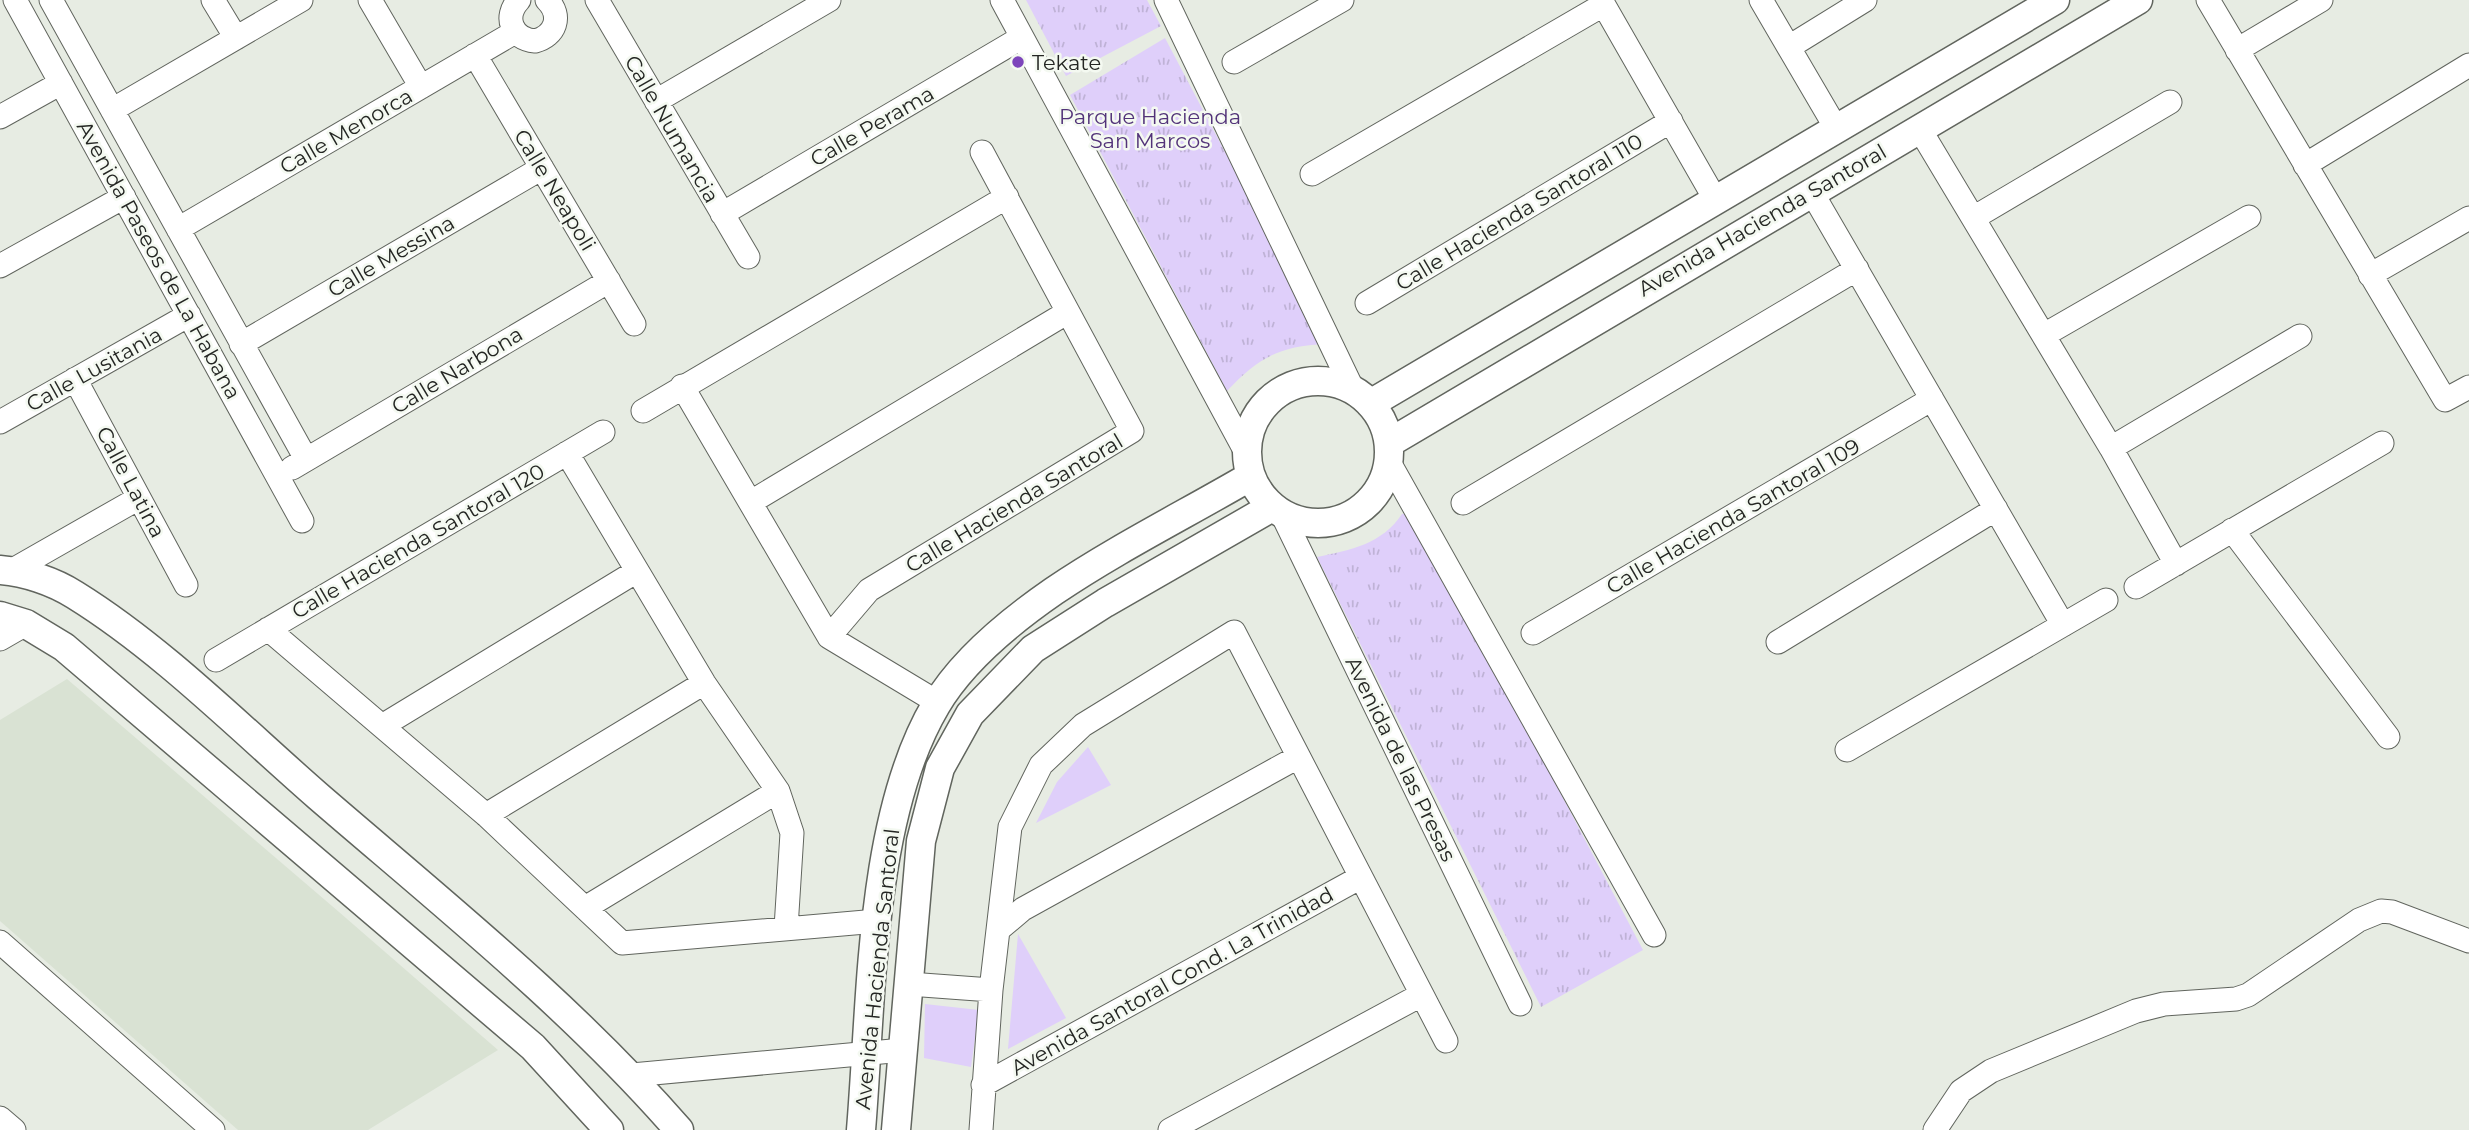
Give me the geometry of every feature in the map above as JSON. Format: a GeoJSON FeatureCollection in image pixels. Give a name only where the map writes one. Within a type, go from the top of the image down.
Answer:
{"type":"FeatureCollection","features":[{"type":"Feature","properties":{"kind":"street","name":"Avenida Paseos de La Habana"},"geometry":{"type":"LineString","coordinates":[[15,0],[302,520]]}},
{"type":"Feature","properties":{"kind":"street","name":"Avenida Paseos de La Habana"},"geometry":{"type":"LineString","coordinates":[[51,0],[306,460]]}},
{"type":"Feature","properties":{"kind":"street"},"geometry":{"type":"LineString","coordinates":[[213,0],[236,38]]}},
{"type":"Feature","properties":{"kind":"street"},"geometry":{"type":"LineString","coordinates":[[112,110],[301,0]]}},
{"type":"Feature","properties":{"kind":"street"},"geometry":{"type":"LineString","coordinates":[[370,0],[421,87]]}},
{"type":"Feature","properties":{"kind":"street"},"geometry":{"type":"LineString","coordinates":[[519,0],[510,19],[515,32],[520,37],[535,41],[549,35],[556,22],[555,3]]}},
{"type":"Feature","properties":{"kind":"street","name":"Calle Numancia"},"geometry":{"type":"LineString","coordinates":[[597,0],[748,257]]}},
{"type":"Feature","properties":{"kind":"street"},"geometry":{"type":"LineString","coordinates":[[656,101],[829,0]]}},
{"type":"Feature","properties":{"kind":"street"},"geometry":{"type":"LineString","coordinates":[[1002,0],[1249,465],[1277,511],[1309,523],[1336,521],[1361,509],[1380,488],[1389,453]]}},
{"type":"Feature","properties":{"kind":"street"},"geometry":{"type":"LineString","coordinates":[[1166,0],[1362,397],[1382,422],[1389,453],[1654,935]]}},
{"type":"Feature","properties":{"kind":"street"},"geometry":{"type":"LineString","coordinates":[[1234,62],[1342,0]]}},
{"type":"Feature","properties":{"kind":"street"},"geometry":{"type":"LineString","coordinates":[[1761,0],[1836,128]]}},
{"type":"Feature","properties":{"kind":"street"},"geometry":{"type":"LineString","coordinates":[[1789,47],[1865,0]]}},
{"type":"Feature","properties":{"kind":"street","name":"Avenida Hacienda Santoral"},"geometry":{"type":"LineString","coordinates":[[1362,397],[1577,280],[2055,0]]}},
{"type":"Feature","properties":{"kind":"street","name":"Avenida Hacienda Santoral"},"geometry":{"type":"LineString","coordinates":[[1389,453],[1600,316],[2138,0]]}},
{"type":"Feature","properties":{"kind":"street"},"geometry":{"type":"LineString","coordinates":[[2208,0],[2445,401],[2469,387]]}},
{"type":"Feature","properties":{"kind":"street"},"geometry":{"type":"LineString","coordinates":[[2238,50],[2321,0]]}},
{"type":"Feature","properties":{"kind":"street"},"geometry":{"type":"LineString","coordinates":[[1312,174],[1602,2],[1715,199]]}},
{"type":"Feature","properties":{"kind":"street"},"geometry":{"type":"LineString","coordinates":[[2029,15],[2054,48]]}},
{"type":"Feature","properties":{"kind":"street","name":"Calle Menorca"},"geometry":{"type":"LineString","coordinates":[[178,229],[515,32]]}},
{"type":"Feature","properties":{"kind":"street","name":"Calle Perama"},"geometry":{"type":"LineString","coordinates":[[722,214],[1021,38]]}},
{"type":"Feature","properties":{"kind":"street","name":"Calle Neapoli"},"geometry":{"type":"LineString","coordinates":[[475,55],[634,324]]}},
{"type":"Feature","properties":{"kind":"street"},"geometry":{"type":"LineString","coordinates":[[2305,165],[2469,65]]}},
{"type":"Feature","properties":{"kind":"street"},"geometry":{"type":"LineString","coordinates":[[0,117],[61,83]]}},
{"type":"Feature","properties":{"kind":"street"},"geometry":{"type":"LineString","coordinates":[[1975,217],[2170,102]]}},
{"type":"Feature","properties":{"kind":"street","name":"Calle Hacienda Santoral 110"},"geometry":{"type":"LineString","coordinates":[[1367,303],[1671,121]]}},
{"type":"Feature","properties":{"kind":"street"},"geometry":{"type":"LineString","coordinates":[[1919,128],[1975,217],[2176,564]]}},
{"type":"Feature","properties":{"kind":"street","name":"Calle Hacienda Santoral"},"geometry":{"type":"LineString","coordinates":[[829,637],[869,590],[1132,432],[982,152]]}},
{"type":"Feature","properties":{"kind":"street","name":"Calle Messina"},"geometry":{"type":"LineString","coordinates":[[241,344],[542,168]]}},
{"type":"Feature","properties":{"kind":"street"},"geometry":{"type":"LineString","coordinates":[[1811,191],[2063,625]]}},
{"type":"Feature","properties":{"kind":"street"},"geometry":{"type":"LineString","coordinates":[[0,266],[124,197]]}},
{"type":"Feature","properties":{"kind":"street"},"geometry":{"type":"LineString","coordinates":[[643,411],[1007,197]]}},
{"type":"Feature","properties":{"kind":"street"},"geometry":{"type":"LineString","coordinates":[[2044,335],[2249,217]]}},
{"type":"Feature","properties":{"kind":"street"},"geometry":{"type":"LineString","coordinates":[[2371,275],[2469,218]]}},
{"type":"Feature","properties":{"kind":"street"},"geometry":{"type":"LineString","coordinates":[[1463,503],[1857,269]]}},
{"type":"Feature","properties":{"kind":"street"},"geometry":{"type":"LineString","coordinates":[[1577,280],[1600,316]]}},
{"type":"Feature","properties":{"kind":"street","name":"Calle Narbona"},"geometry":{"type":"LineString","coordinates":[[277,476],[609,281]]}},
{"type":"Feature","properties":{"kind":"street"},"geometry":{"type":"LineString","coordinates":[[751,502],[1068,313]]}},
{"type":"Feature","properties":{"kind":"street","name":"Calle Lusitania"},"geometry":{"type":"LineString","coordinates":[[0,422],[189,316]]}},
{"type":"Feature","properties":{"kind":"street"},"geometry":{"type":"LineString","coordinates":[[2111,448],[2300,337]]}},
{"type":"Feature","properties":{"kind":"street","name":"Calle Latina"},"geometry":{"type":"LineString","coordinates":[[75,379],[186,585]]}},
{"type":"Feature","properties":{"kind":"street"},"geometry":{"type":"LineString","coordinates":[[1249,465],[1251,430],[1263,408],[1282,392],[1305,383],[1330,382],[1362,397]]}},
{"type":"Feature","properties":{"kind":"street"},"geometry":{"type":"LineString","coordinates":[[682,386],[829,637],[937,702]]}},
{"type":"Feature","properties":{"kind":"street","name":"Calle Hacienda Santoral 109"},"geometry":{"type":"LineString","coordinates":[[1533,633],[1932,400]]}},
{"type":"Feature","properties":{"kind":"street","name":"Calle Hacienda Santoral 120"},"geometry":{"type":"LineString","coordinates":[[216,660],[603,432]]}},
{"type":"Feature","properties":{"kind":"street"},"geometry":{"type":"LineString","coordinates":[[2136,587],[2382,443]]}},
{"type":"Feature","properties":{"kind":"street","name":"Calle Hacienda Santoral 120"},"geometry":{"type":"LineString","coordinates":[[567,453],[704,683],[778,792],[792,833],[786,928]]}},
{"type":"Feature","properties":{"kind":"street","name":"Avenida Hacienda Santoral"},"geometry":{"type":"LineString","coordinates":[[860,1130],[877,921],[894,806],[918,737],[937,702],[967,666],[1054,591],[1249,465]]}},
{"type":"Feature","properties":{"kind":"street"},"geometry":{"type":"LineString","coordinates":[[5,570],[139,498]]}},
{"type":"Feature","properties":{"kind":"street"},"geometry":{"type":"LineString","coordinates":[[1778,642],[1996,509]]}},
{"type":"Feature","properties":{"kind":"street","name":"Avenida Hacienda Santoral"},"geometry":{"type":"LineString","coordinates":[[896,1130],[921,841],[940,768],[970,714],[1033,649],[1105,603],[1277,511]]}},
{"type":"Feature","properties":{"kind":"street","name":"Avenida de las Presas"},"geometry":{"type":"LineString","coordinates":[[1277,511],[1520,1003]]}},
{"type":"Feature","properties":{"kind":"street"},"geometry":{"type":"LineString","coordinates":[[2232,530],[2388,737]]}},
{"type":"Feature","properties":{"kind":"street"},"geometry":{"type":"LineString","coordinates":[[5,570],[31,575],[73,594],[149,650],[566,1010],[632,1076],[679,1130]]}},
{"type":"Feature","properties":{"kind":"street"},"geometry":{"type":"LineString","coordinates":[[382,726],[637,571]]}},
{"type":"Feature","properties":{"kind":"street"},"geometry":{"type":"LineString","coordinates":[[1847,750],[2106,600]]}},
{"type":"Feature","properties":{"kind":"street"},"geometry":{"type":"LineString","coordinates":[[0,639],[13,620],[64,647],[533,1047],[608,1130]]}},
{"type":"Feature","properties":{"kind":"street","name":"Calle Hacienda Santoral 120"},"geometry":{"type":"LineString","coordinates":[[268,629],[486,814],[622,943],[877,921]]}},
{"type":"Feature","properties":{"kind":"street","name":"Avenida Santoral Cond. La Trinidad"},"geometry":{"type":"LineString","coordinates":[[981,1130],[991,990],[1010,827],[1041,765],[1083,725],[1234,632],[1447,1041]]}},
{"type":"Feature","properties":{"kind":"street"},"geometry":{"type":"LineString","coordinates":[[486,814],[704,683]]}},
{"type":"Feature","properties":{"kind":"street"},"geometry":{"type":"LineString","coordinates":[[998,930],[1023,909],[1298,757]]}},
{"type":"Feature","properties":{"kind":"street"},"geometry":{"type":"LineString","coordinates":[[585,908],[778,792]]}},
{"type":"Feature","properties":{"kind":"street","name":"Avenida Santoral Cond. La Trinidad"},"geometry":{"type":"LineString","coordinates":[[984,1084],[1361,877]]}},
{"type":"Feature","properties":{"kind":"street"},"geometry":{"type":"LineString","coordinates":[[1935,1130],[1961,1091],[1991,1070],[2136,1011],[2164,1004],[2236,999],[2248,995],[2368,915],[2392,912],[2469,941]]}},
{"type":"Feature","properties":{"kind":"street"},"geometry":{"type":"LineString","coordinates":[[0,942],[213,1130]]}},
{"type":"Feature","properties":{"kind":"street"},"geometry":{"type":"LineString","coordinates":[[908,984],[991,990]]}},
{"type":"Feature","properties":{"kind":"street"},"geometry":{"type":"LineString","coordinates":[[1170,1130],[1421,995]]}},
{"type":"Feature","properties":{"kind":"street"},"geometry":{"type":"LineString","coordinates":[[632,1076],[903,1050]]}},
{"type":"Feature","properties":{"kind":"street"},"geometry":{"type":"LineString","coordinates":[[0,1118],[14,1130]]}},
{"type":"Feature","properties":{"kind":"shaded area"},"geometry":{"type":"Polygon","coordinates":[[[67,679],[498,1050],[368,1130],[238,1130],[0,921],[0,720],[67,679]]]}},
{"type":"Feature","properties":{"kind":"green space"},"geometry":{"type":"Polygon","coordinates":[[[1026,0],[1147,0],[1161,26],[1066,76],[1026,0]]]}},
{"type":"Feature","properties":{"kind":"green space","name":"Parque Hacienda San Marcos"},"geometry":{"type":"Polygon","coordinates":[[[1165,38],[1326,344],[1295,348],[1270,356],[1249,370],[1227,391],[1070,95],[1165,38]]]}},
{"type":"Feature","properties":{"kind":"green space"},"geometry":{"type":"Polygon","coordinates":[[[1413,513],[1643,950],[1541,1007],[1317,557],[1365,544],[1385,532],[1402,514],[1413,513]]]}},
{"type":"Feature","properties":{"kind":"green space"},"geometry":{"type":"Polygon","coordinates":[[[1088,747],[1111,785],[1036,823],[1057,782],[1088,747]]]}},
{"type":"Feature","properties":{"kind":"green space"},"geometry":{"type":"Polygon","coordinates":[[[1018,934],[1066,1018],[1008,1049],[1018,934]]]}},
{"type":"Feature","properties":{"kind":"green space"},"geometry":{"type":"Polygon","coordinates":[[[925,1004],[979,1010],[971,1067],[924,1058],[925,1004]]]}},
{"type":"Feature","properties":{"kind":"place","name":"Tekate"},"geometry":{"type":"Point","coordinates":[1018,62]}}]}
